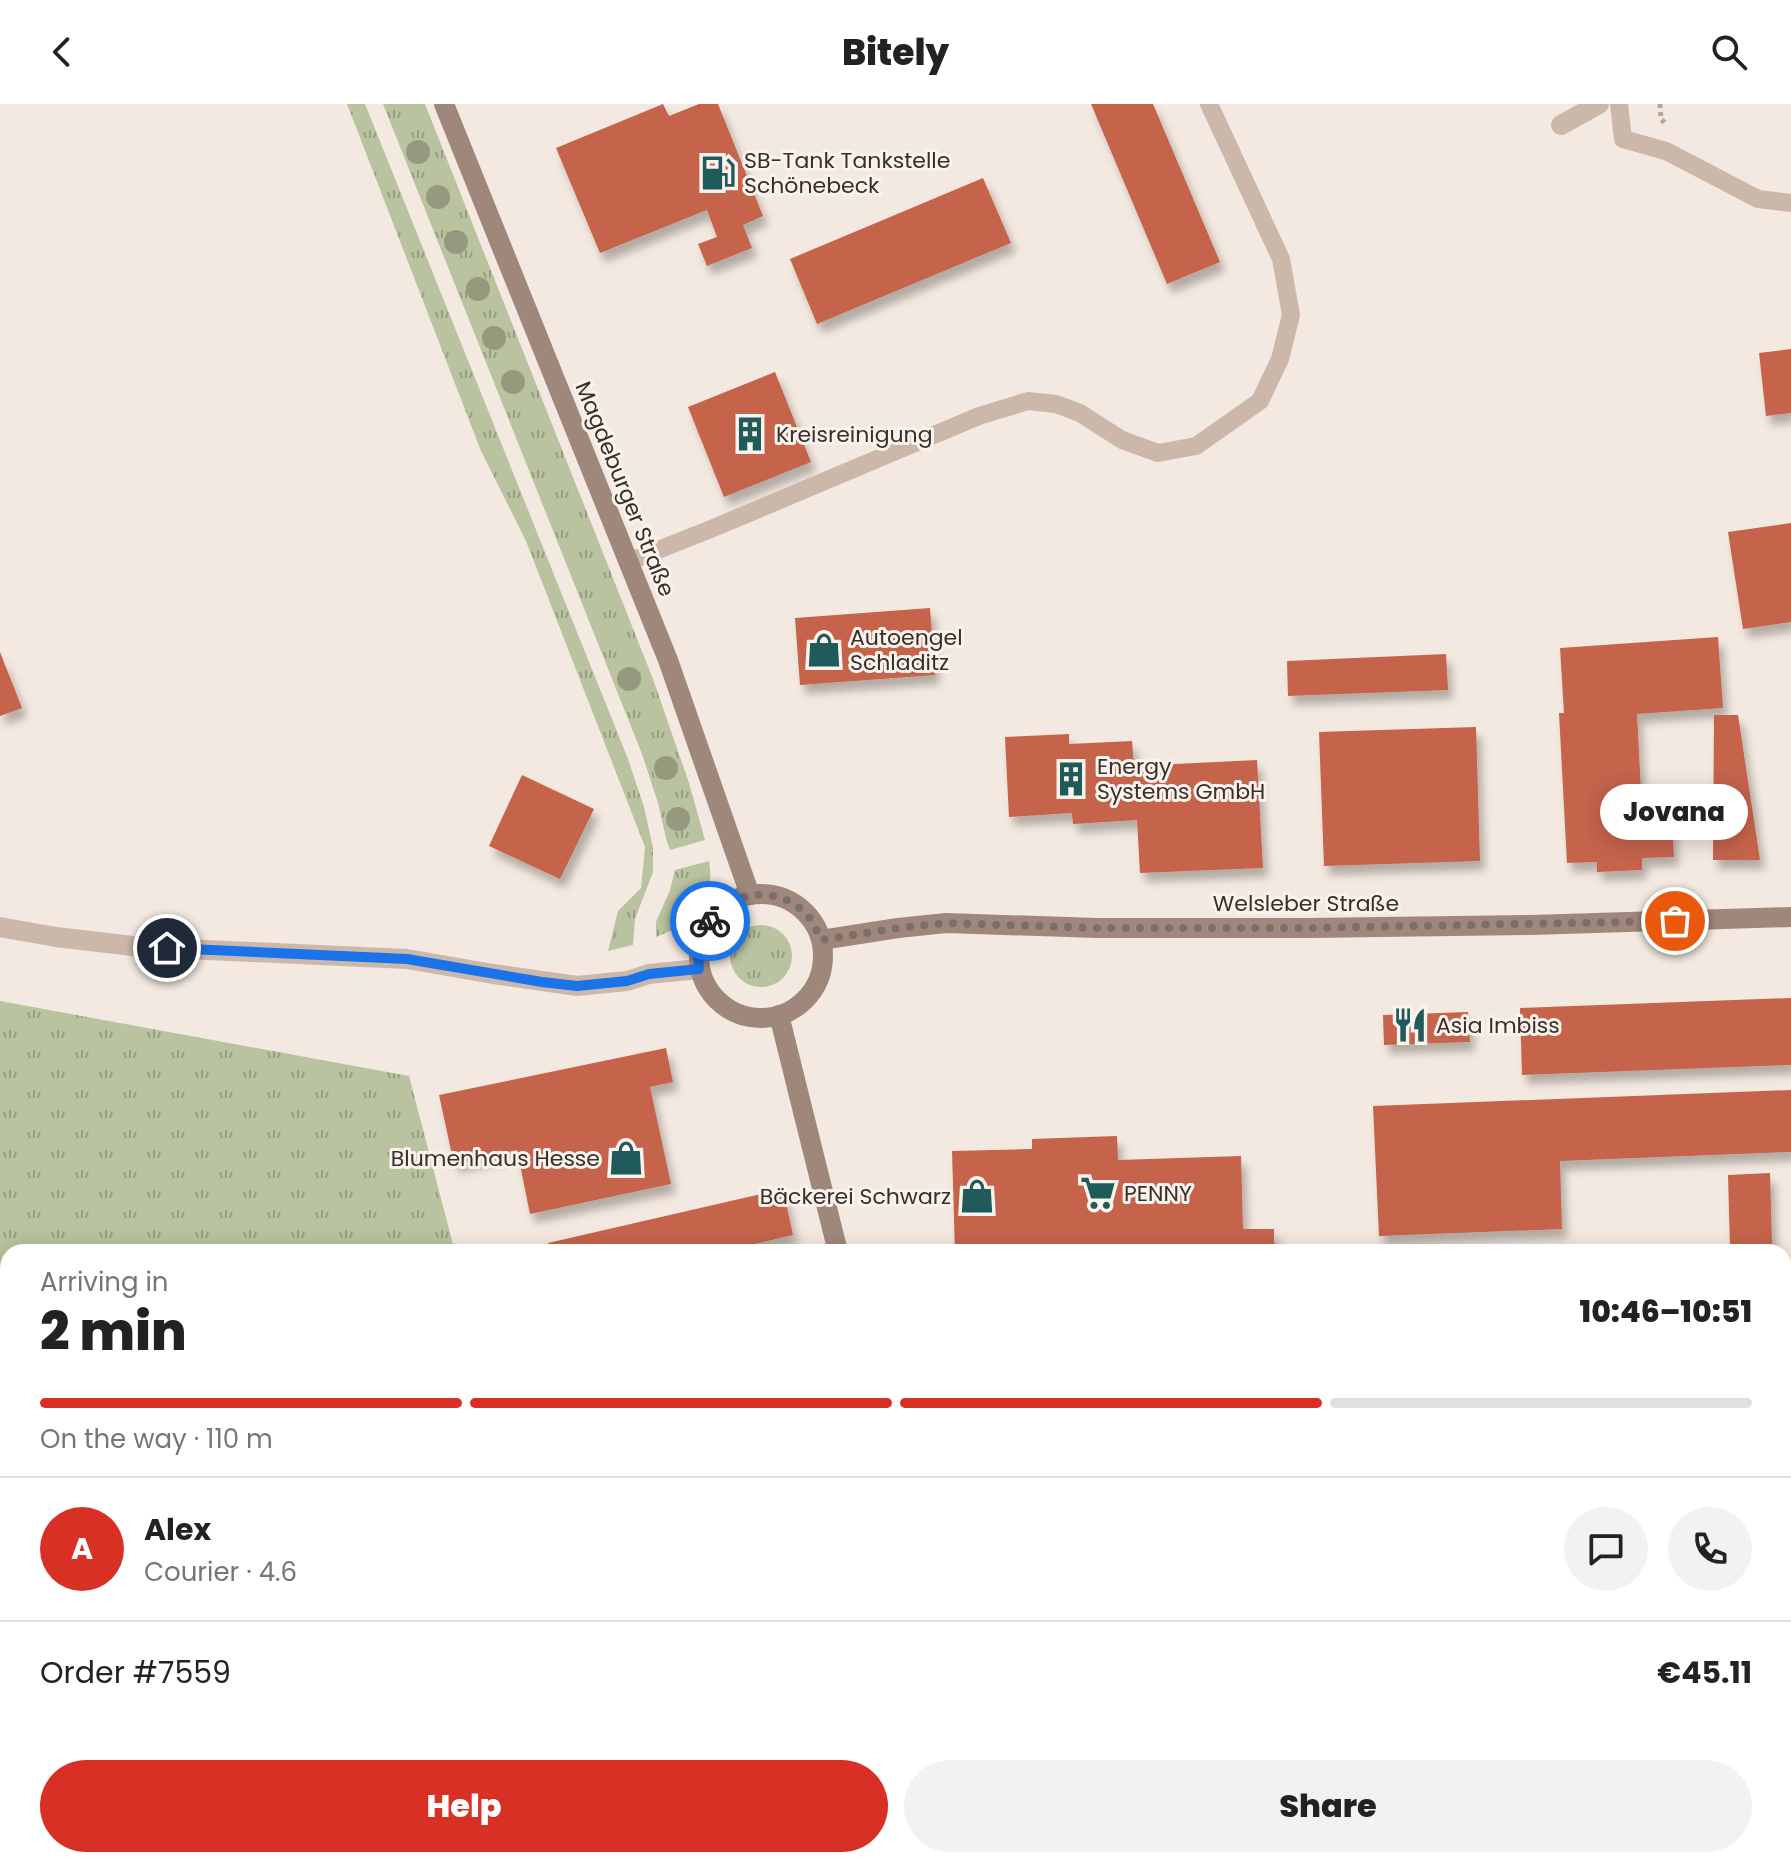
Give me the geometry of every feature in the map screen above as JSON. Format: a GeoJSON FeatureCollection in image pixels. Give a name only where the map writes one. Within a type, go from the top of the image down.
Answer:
{"type":"FeatureCollection","features":[{"type":"Feature","properties":{"kind":"main road","name":"Magdeburger Straße"},"geometry":{"type":"LineString","coordinates":[[444,104],[668,660],[750,895]]}},
{"type":"Feature","properties":{"kind":"main road"},"geometry":{"type":"LineString","coordinates":[[750,895],[771,895],[792,902],[815,926],[821,940],[823,958],[819,979],[803,1001],[779,1015],[756,1018],[739,1014],[723,1005],[709,992],[699,969],[698,951],[706,926],[722,907],[750,895]]}},
{"type":"Feature","properties":{"kind":"main road","name":"Welsleber Straße"},"geometry":{"type":"LineString","coordinates":[[821,940],[946,923],[1097,928],[1309,928],[1791,917]]}},
{"type":"Feature","properties":{"kind":"main road"},"geometry":{"type":"LineString","coordinates":[[779,1015],[836,1244]]}},
{"type":"Feature","properties":{"kind":"street"},"geometry":{"type":"LineString","coordinates":[[1561,125],[1599,104]]}},
{"type":"Feature","properties":{"kind":"street"},"geometry":{"type":"LineString","coordinates":[[0,927],[141,947],[407,959],[577,986],[699,969]]}},
{"type":"Feature","properties":{"kind":"lane"},"geometry":{"type":"LineString","coordinates":[[628,562],[979,416],[1028,401],[1056,404],[1080,413],[1122,440],[1158,453],[1196,446],[1260,401],[1280,359],[1291,315],[1281,259],[1209,104]]}},
{"type":"Feature","properties":{"kind":"lane"},"geometry":{"type":"LineString","coordinates":[[1619,104],[1623,139],[1666,151],[1758,199],[1791,203]]}},
{"type":"Feature","properties":{"kind":"green space"},"geometry":{"type":"Polygon","coordinates":[[[347,104],[365,104],[628,759],[644,807],[653,848],[653,872],[635,919],[633,945],[608,951],[618,911],[641,888],[645,847],[526,541],[481,451],[347,104]]]}},
{"type":"Feature","properties":{"kind":"green space"},"geometry":{"type":"Polygon","coordinates":[[[383,104],[425,104],[653,679],[705,840],[670,850],[642,754],[383,104]]]}},
{"type":"Feature","properties":{"kind":"green space"},"geometry":{"type":"Polygon","coordinates":[[[709,861],[709,889],[699,910],[680,925],[656,937],[656,922],[675,870],[709,861]]]}},
{"type":"Feature","properties":{"kind":"green space"},"geometry":{"type":"Polygon","coordinates":[[[761,925],[783,934],[792,956],[783,978],[761,987],[739,978],[730,956],[739,934],[761,925]]]}},
{"type":"Feature","properties":{"kind":"green space"},"geometry":{"type":"Polygon","coordinates":[[[0,1001],[409,1076],[453,1244],[0,1244],[0,1001]]]}},
{"type":"Feature","properties":{"kind":"building"},"geometry":{"type":"Polygon","coordinates":[[[663,104],[669,116],[699,104],[718,104],[763,216],[743,225],[752,248],[707,266],[698,244],[717,237],[707,210],[600,253],[556,148],[663,104]]]}},
{"type":"Feature","properties":{"kind":"building"},"geometry":{"type":"Polygon","coordinates":[[[1091,104],[1153,104],[1220,262],[1167,284],[1091,104]]]}},
{"type":"Feature","properties":{"kind":"building"},"geometry":{"type":"Polygon","coordinates":[[[983,178],[1011,243],[817,324],[790,259],[983,178]]]}},
{"type":"Feature","properties":{"kind":"building"},"geometry":{"type":"Polygon","coordinates":[[[1791,349],[1791,413],[1766,416],[1759,353],[1791,349]]]}},
{"type":"Feature","properties":{"kind":"building","name":"Kreisreinigung"},"geometry":{"type":"Polygon","coordinates":[[[775,372],[811,462],[724,497],[688,407],[775,372]]]}},
{"type":"Feature","properties":{"kind":"building"},"geometry":{"type":"Polygon","coordinates":[[[1791,523],[1791,622],[1743,629],[1728,532],[1791,523]]]}},
{"type":"Feature","properties":{"kind":"building"},"geometry":{"type":"Polygon","coordinates":[[[930,608],[935,675],[800,685],[795,618],[930,608]]]}},
{"type":"Feature","properties":{"kind":"building"},"geometry":{"type":"Polygon","coordinates":[[[1718,637],[1723,708],[1637,714],[1641,791],[1670,789],[1674,857],[1642,858],[1642,870],[1597,872],[1597,862],[1567,863],[1559,713],[1564,713],[1560,648],[1718,637]]]}},
{"type":"Feature","properties":{"kind":"building"},"geometry":{"type":"Polygon","coordinates":[[[0,652],[22,708],[0,716],[0,652]]]}},
{"type":"Feature","properties":{"kind":"building"},"geometry":{"type":"Polygon","coordinates":[[[1446,654],[1448,690],[1288,696],[1287,661],[1446,654]]]}},
{"type":"Feature","properties":{"kind":"building"},"geometry":{"type":"Polygon","coordinates":[[[1714,715],[1738,715],[1760,860],[1713,860],[1714,715]]]}},
{"type":"Feature","properties":{"kind":"building"},"geometry":{"type":"Polygon","coordinates":[[[1476,727],[1480,861],[1324,866],[1319,732],[1476,727]]]}},
{"type":"Feature","properties":{"kind":"building"},"geometry":{"type":"Polygon","coordinates":[[[1069,734],[1069,744],[1132,741],[1134,766],[1257,760],[1263,868],[1140,873],[1137,820],[1073,824],[1072,813],[1009,817],[1005,737],[1069,734]]]}},
{"type":"Feature","properties":{"kind":"building"},"geometry":{"type":"Polygon","coordinates":[[[522,775],[594,809],[560,879],[489,846],[522,775]]]}},
{"type":"Feature","properties":{"kind":"building"},"geometry":{"type":"Polygon","coordinates":[[[1791,998],[1791,1065],[1522,1075],[1520,1008],[1791,998]]]}},
{"type":"Feature","properties":{"kind":"building"},"geometry":{"type":"Polygon","coordinates":[[[1468,1012],[1470,1042],[1384,1045],[1383,1015],[1468,1012]]]}},
{"type":"Feature","properties":{"kind":"building"},"geometry":{"type":"Polygon","coordinates":[[[666,1048],[673,1082],[650,1087],[671,1184],[530,1214],[517,1150],[454,1164],[439,1095],[666,1048]]]}},
{"type":"Feature","properties":{"kind":"building"},"geometry":{"type":"Polygon","coordinates":[[[1791,1090],[1791,1152],[1560,1161],[1562,1229],[1379,1236],[1373,1106],[1791,1090]]]}},
{"type":"Feature","properties":{"kind":"building","name":"PENNY"},"geometry":{"type":"Polygon","coordinates":[[[1117,1136],[1118,1160],[1241,1156],[1243,1229],[1274,1229],[1274,1244],[955,1244],[952,1151],[1032,1149],[1032,1139],[1117,1136]]]}},
{"type":"Feature","properties":{"kind":"building"},"geometry":{"type":"Polygon","coordinates":[[[1770,1173],[1772,1244],[1730,1244],[1728,1175],[1770,1173]]]}},
{"type":"Feature","properties":{"kind":"building"},"geometry":{"type":"Polygon","coordinates":[[[783,1189],[793,1235],[755,1244],[548,1243],[783,1189]]]}},
{"type":"Feature","properties":{"kind":"way so far"},"geometry":{"type":"LineString","coordinates":[[710,921],[722,907],[738,899],[750,895],[771,895],[792,902],[805,913],[821,940],[946,923],[1097,928],[1309,928],[1675,921]]}},
{"type":"Feature","properties":{"kind":"place","name":"SB-Tank Tankstelle Schönebeck"},"geometry":{"type":"Point","coordinates":[718,173]}},
{"type":"Feature","properties":{"kind":"place","name":"Kreisreinigung"},"geometry":{"type":"Point","coordinates":[750,434]}},
{"type":"Feature","properties":{"kind":"place","name":"Autoengel Schladitz"},"geometry":{"type":"Point","coordinates":[824,650]}},
{"type":"Feature","properties":{"kind":"place","name":"Energy Systems GmbH"},"geometry":{"type":"Point","coordinates":[1071,779]}},
{"type":"Feature","properties":{"kind":"place","name":"Jovana"},"geometry":{"type":"Point","coordinates":[1675,921]}},
{"type":"Feature","properties":{"kind":"place","name":"Asia Imbiss"},"geometry":{"type":"Point","coordinates":[1410,1025]}},
{"type":"Feature","properties":{"kind":"place","name":"Blumenhaus Hesse"},"geometry":{"type":"Point","coordinates":[626,1158]}},
{"type":"Feature","properties":{"kind":"place","name":"PENNY"},"geometry":{"type":"Point","coordinates":[1098,1193]}},
{"type":"Feature","properties":{"kind":"place","name":"Bäckerei Schwarz"},"geometry":{"type":"Point","coordinates":[977,1196]}},
{"type":"Feature","properties":{"kind":"route"},"geometry":{"type":"LineString","coordinates":[[167,948],[407,959],[577,986],[699,969],[698,951],[710,921]]}}]}
